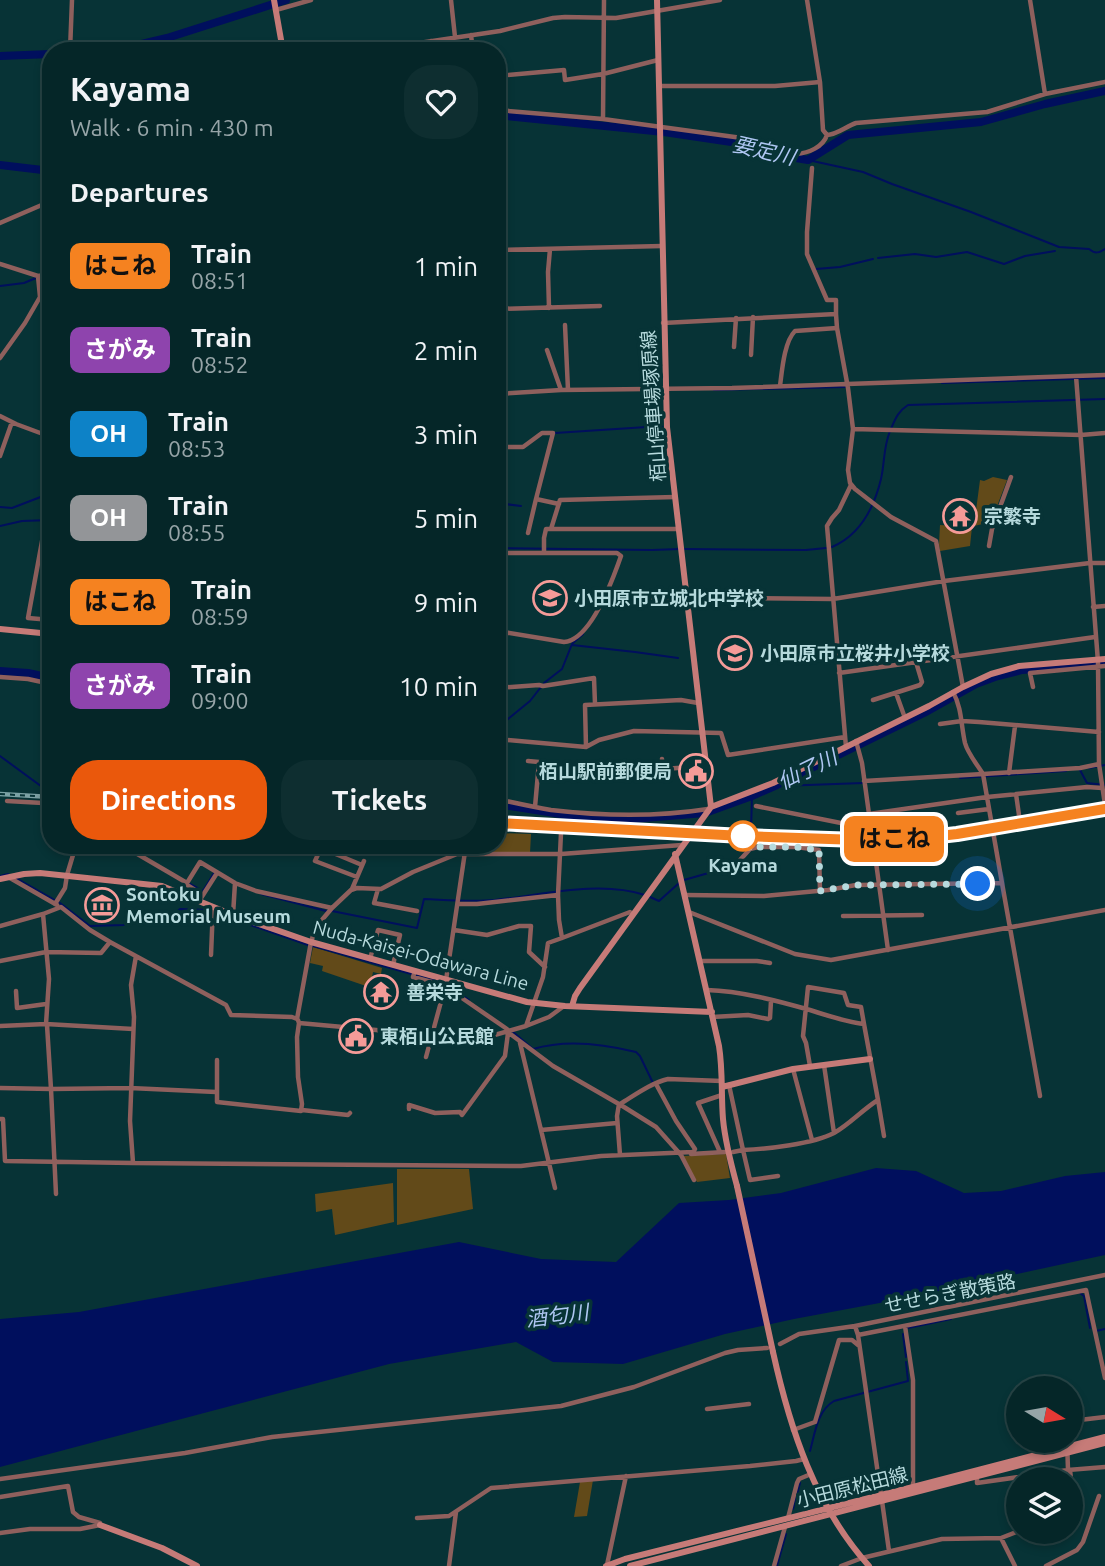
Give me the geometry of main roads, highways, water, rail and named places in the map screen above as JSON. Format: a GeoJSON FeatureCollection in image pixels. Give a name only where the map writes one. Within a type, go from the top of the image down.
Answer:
{"type":"FeatureCollection","features":[{"type":"Feature","properties":{"kind":"main road"},"geometry":{"type":"LineString","coordinates":[[274,0],[281,42]]}},
{"type":"Feature","properties":{"kind":"main road","name":"栢山停車場塚原線"},"geometry":{"type":"LineString","coordinates":[[657,0],[667,427],[701,732],[715,808]]}},
{"type":"Feature","properties":{"kind":"main road"},"geometry":{"type":"LineString","coordinates":[[0,629],[42,633]]}},
{"type":"Feature","properties":{"kind":"main road"},"geometry":{"type":"LineString","coordinates":[[568,1006],[675,854],[704,816],[715,808],[857,744],[980,678],[1006,669],[1030,670],[1099,662]]}},
{"type":"Feature","properties":{"kind":"main road"},"geometry":{"type":"LineString","coordinates":[[675,854],[721,1061],[724,1127],[770,1350],[783,1399],[804,1459],[830,1511],[869,1566]]}},
{"type":"Feature","properties":{"kind":"main road","name":"Nuda-Kaisei-Odawara Line"},"geometry":{"type":"LineString","coordinates":[[5,877],[40,873],[157,884],[201,898],[213,907],[311,942],[415,971],[445,984],[517,1000],[712,1015]]}},
{"type":"Feature","properties":{"kind":"main road"},"geometry":{"type":"LineString","coordinates":[[724,1084],[810,1066],[870,1059]]}},
{"type":"Feature","properties":{"kind":"main road","name":"小田原松田線"},"geometry":{"type":"LineString","coordinates":[[1083,1443],[1105,1437]]}},
{"type":"Feature","properties":{"kind":"main road","name":"小田原松田線"},"geometry":{"type":"LineString","coordinates":[[1083,1445],[1105,1443]]}},
{"type":"Feature","properties":{"kind":"main road","name":"小田原松田線"},"geometry":{"type":"LineString","coordinates":[[881,1498],[913,1487],[1045,1453]]}},
{"type":"Feature","properties":{"kind":"main road","name":"小田原松田線"},"geometry":{"type":"LineString","coordinates":[[631,1566],[830,1511],[976,1476],[1049,1453]]}},
{"type":"Feature","properties":{"kind":"main road","name":"小田原松田線"},"geometry":{"type":"LineString","coordinates":[[607,1566],[625,1559],[786,1523]]}},
{"type":"Feature","properties":{"kind":"main road"},"geometry":{"type":"LineString","coordinates":[[100,1525],[163,1548],[197,1566]]}},
{"type":"Feature","properties":{"kind":"water","name":"酒匂川"},"geometry":{"type":"Polygon","coordinates":[[[876,1168],[916,1171],[964,1193],[1001,1191],[1065,1176],[1105,1172],[1105,1255],[725,1334],[623,1364],[553,1362],[516,1342],[389,1364],[0,1467],[0,1319],[79,1312],[459,1242],[541,1259],[616,1262],[679,1203],[781,1193],[876,1168]]]}},
{"type":"Feature","properties":{"kind":"waterway"},"geometry":{"type":"LineString","coordinates":[[150,42],[286,0]]}},
{"type":"Feature","properties":{"kind":"waterway"},"geometry":{"type":"LineString","coordinates":[[0,56],[42,54]]}},
{"type":"Feature","properties":{"kind":"waterway","name":"要定川"},"geometry":{"type":"LineString","coordinates":[[506,116],[664,132],[745,144],[808,160],[848,135],[981,122],[1105,91]]}},
{"type":"Feature","properties":{"kind":"waterway"},"geometry":{"type":"LineString","coordinates":[[808,160],[863,172],[1059,247],[1089,249],[1093,252],[1105,249]]}},
{"type":"Feature","properties":{"kind":"waterway","name":"要定川"},"geometry":{"type":"LineString","coordinates":[[0,165],[42,170]]}},
{"type":"Feature","properties":{"kind":"waterway"},"geometry":{"type":"LineString","coordinates":[[878,258],[915,254],[936,257],[967,252],[1004,264],[1025,256],[1055,251]]}},
{"type":"Feature","properties":{"kind":"waterway"},"geometry":{"type":"LineString","coordinates":[[816,269],[840,267],[873,259]]}},
{"type":"Feature","properties":{"kind":"waterway"},"geometry":{"type":"LineString","coordinates":[[0,286],[24,283],[36,278]]}},
{"type":"Feature","properties":{"kind":"waterway"},"geometry":{"type":"LineString","coordinates":[[942,383],[1105,378]]}},
{"type":"Feature","properties":{"kind":"waterway"},"geometry":{"type":"LineString","coordinates":[[714,390],[845,387]]}},
{"type":"Feature","properties":{"kind":"waterway"},"geometry":{"type":"LineString","coordinates":[[832,547],[858,528],[870,510],[881,479],[890,431],[899,413],[908,405],[1105,399]]}},
{"type":"Feature","properties":{"kind":"waterway"},"geometry":{"type":"LineString","coordinates":[[555,433],[662,426]]}},
{"type":"Feature","properties":{"kind":"waterway"},"geometry":{"type":"LineString","coordinates":[[0,507],[12,508],[42,496]]}},
{"type":"Feature","properties":{"kind":"waterway"},"geometry":{"type":"LineString","coordinates":[[506,504],[521,506]]}},
{"type":"Feature","properties":{"kind":"waterway"},"geometry":{"type":"LineString","coordinates":[[0,526],[42,520]]}},
{"type":"Feature","properties":{"kind":"waterway"},"geometry":{"type":"LineString","coordinates":[[506,548],[680,549]]}},
{"type":"Feature","properties":{"kind":"waterway"},"geometry":{"type":"LineString","coordinates":[[685,549],[826,548]]}},
{"type":"Feature","properties":{"kind":"waterway"},"geometry":{"type":"LineString","coordinates":[[544,683],[562,669],[572,644],[583,634]]}},
{"type":"Feature","properties":{"kind":"waterway"},"geometry":{"type":"LineString","coordinates":[[572,645],[678,658]]}},
{"type":"Feature","properties":{"kind":"waterway","name":"仙了川"},"geometry":{"type":"LineString","coordinates":[[506,805],[580,817],[632,819],[705,813],[777,785],[924,713],[976,684],[1022,670],[1105,663]]}},
{"type":"Feature","properties":{"kind":"waterway","name":"仙了川"},"geometry":{"type":"LineString","coordinates":[[0,671],[42,676]]}},
{"type":"Feature","properties":{"kind":"waterway"},"geometry":{"type":"LineString","coordinates":[[506,721],[530,701],[541,687]]}},
{"type":"Feature","properties":{"kind":"waterway"},"geometry":{"type":"LineString","coordinates":[[0,756],[42,787]]}},
{"type":"Feature","properties":{"kind":"waterway"},"geometry":{"type":"LineString","coordinates":[[1089,768],[1105,765]]}},
{"type":"Feature","properties":{"kind":"waterway"},"geometry":{"type":"LineString","coordinates":[[1080,770],[1087,783],[1105,785]]}},
{"type":"Feature","properties":{"kind":"waterway"},"geometry":{"type":"LineString","coordinates":[[960,778],[1066,771]]}},
{"type":"Feature","properties":{"kind":"waterway"},"geometry":{"type":"LineString","coordinates":[[777,785],[863,783]]}},
{"type":"Feature","properties":{"kind":"waterway"},"geometry":{"type":"LineString","coordinates":[[751,831],[752,796]]}},
{"type":"Feature","properties":{"kind":"waterway"},"geometry":{"type":"LineString","coordinates":[[748,849],[751,837]]}},
{"type":"Feature","properties":{"kind":"waterway"},"geometry":{"type":"LineString","coordinates":[[684,880],[712,872],[715,867],[731,868],[737,861]]}},
{"type":"Feature","properties":{"kind":"waterway"},"geometry":{"type":"LineString","coordinates":[[190,884],[203,891],[214,873]]}},
{"type":"Feature","properties":{"kind":"waterway"},"geometry":{"type":"LineString","coordinates":[[0,876],[8,874]]}},
{"type":"Feature","properties":{"kind":"waterway"},"geometry":{"type":"LineString","coordinates":[[16,878],[60,903],[90,926],[124,925],[155,917],[171,917],[180,909],[207,910],[308,945]]}},
{"type":"Feature","properties":{"kind":"waterway"},"geometry":{"type":"LineString","coordinates":[[650,897],[659,901],[679,883]]}},
{"type":"Feature","properties":{"kind":"waterway"},"geometry":{"type":"LineString","coordinates":[[332,911],[417,928],[424,899],[486,901],[590,889],[645,895]]}},
{"type":"Feature","properties":{"kind":"waterway"},"geometry":{"type":"LineString","coordinates":[[261,894],[326,911]]}},
{"type":"Feature","properties":{"kind":"waterway"},"geometry":{"type":"LineString","coordinates":[[313,946],[443,983]]}},
{"type":"Feature","properties":{"kind":"waterway"},"geometry":{"type":"LineString","coordinates":[[459,993],[469,1000]]}},
{"type":"Feature","properties":{"kind":"waterway"},"geometry":{"type":"LineString","coordinates":[[513,1032],[533,1049],[559,1044],[585,1044],[636,1052],[653,1083]]}},
{"type":"Feature","properties":{"kind":"waterway"},"geometry":{"type":"LineString","coordinates":[[1080,1293],[1084,1296],[1090,1328]]}},
{"type":"Feature","properties":{"kind":"waterway"},"geometry":{"type":"LineString","coordinates":[[908,1328],[951,1319]]}},
{"type":"Feature","properties":{"kind":"waterway"},"geometry":{"type":"LineString","coordinates":[[1096,1331],[1105,1329]]}},
{"type":"Feature","properties":{"kind":"waterway"},"geometry":{"type":"LineString","coordinates":[[903,1334],[906,1357]]}},
{"type":"Feature","properties":{"kind":"waterway"},"geometry":{"type":"LineString","coordinates":[[810,1451],[818,1423],[828,1405],[834,1401],[908,1381],[906,1362]]}},
{"type":"Feature","properties":{"kind":"waterway"},"geometry":{"type":"LineString","coordinates":[[793,1509],[800,1483]]}},
{"type":"Feature","properties":{"kind":"waterway"},"geometry":{"type":"LineString","coordinates":[[777,1566],[786,1534]]}},
{"type":"Feature","properties":{"kind":"railway"},"geometry":{"type":"LineString","coordinates":[[0,794],[42,796]]}},
{"type":"Feature","properties":{"kind":"railway"},"geometry":{"type":"LineString","coordinates":[[506,820],[872,838],[957,832],[1105,807]]}},
{"type":"Feature","properties":{"kind":"train","name":"はこね"},"geometry":{"type":"LineString","coordinates":[[506,823],[859,840],[957,834],[1105,809]]}},
{"type":"Feature","properties":{"kind":"place","name":"宗繁寺"},"geometry":{"type":"Point","coordinates":[960,516]}},
{"type":"Feature","properties":{"kind":"place","name":"小田原市立城北中学校"},"geometry":{"type":"Point","coordinates":[550,598]}},
{"type":"Feature","properties":{"kind":"place","name":"小田原市立桜井小学校"},"geometry":{"type":"Point","coordinates":[735,653]}},
{"type":"Feature","properties":{"kind":"place","name":"栢山駅前郵便局"},"geometry":{"type":"Point","coordinates":[696,771]}},
{"type":"Feature","properties":{"kind":"place","name":"Kayama"},"geometry":{"type":"Point","coordinates":[743,836]}},
{"type":"Feature","properties":{"kind":"place","name":"Sontoku Memorial Museum"},"geometry":{"type":"Point","coordinates":[102,905]}},
{"type":"Feature","properties":{"kind":"place","name":"善栄寺"},"geometry":{"type":"Point","coordinates":[381,992]}},
{"type":"Feature","properties":{"kind":"place","name":"東栢山公民館"},"geometry":{"type":"Point","coordinates":[356,1036]}}]}
